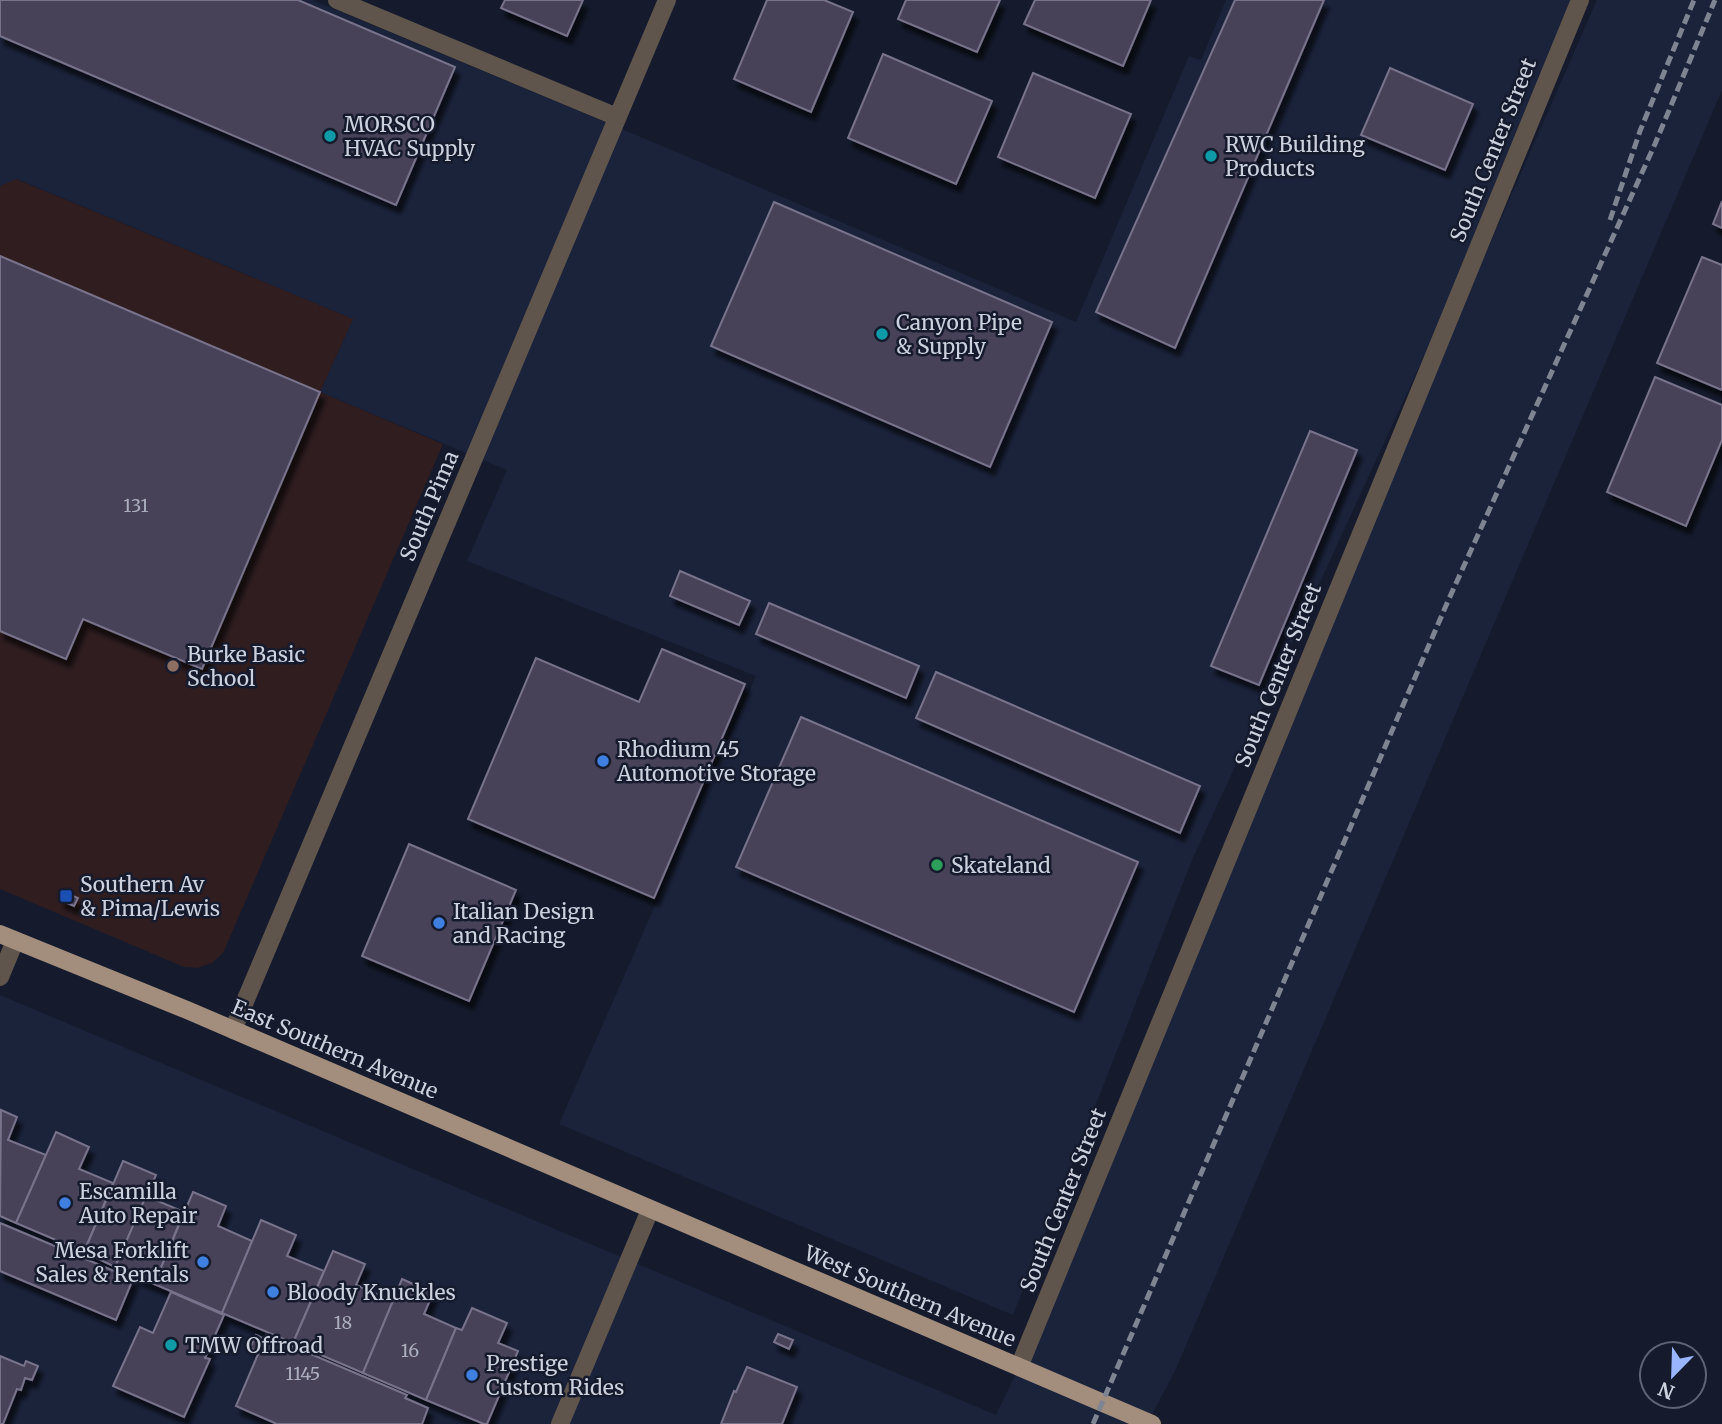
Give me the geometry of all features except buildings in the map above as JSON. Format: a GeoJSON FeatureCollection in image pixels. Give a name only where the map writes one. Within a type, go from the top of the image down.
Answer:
{"type":"FeatureCollection","features":[{"type":"Feature","properties":{"kind":"main road","name":"East Southern Avenue"},"geometry":{"type":"LineString","coordinates":[[8,937],[233,1030],[650,1210]]}},
{"type":"Feature","properties":{"kind":"main road","name":"West Southern Avenue"},"geometry":{"type":"LineString","coordinates":[[650,1210],[1152,1424]]}},
{"type":"Feature","properties":{"kind":"street"},"geometry":{"type":"LineString","coordinates":[[337,0],[617,117]]}},
{"type":"Feature","properties":{"kind":"street","name":"South Pima"},"geometry":{"type":"LineString","coordinates":[[233,1030],[667,0]]}},
{"type":"Feature","properties":{"kind":"street","name":"South Center Street"},"geometry":{"type":"LineString","coordinates":[[1019,1367],[1580,0]]}},
{"type":"Feature","properties":{"kind":"street"},"geometry":{"type":"LineString","coordinates":[[0,977],[8,937]]}},
{"type":"Feature","properties":{"kind":"street"},"geometry":{"type":"LineString","coordinates":[[560,1424],[650,1210]]}},
{"type":"Feature","properties":{"kind":"shaded area"},"geometry":{"type":"Polygon","coordinates":[[[0,0],[312,0],[1076,322],[1189,56],[1201,60],[1226,0],[1588,0],[1192,860],[1013,1315],[559,1124],[756,676],[467,561],[507,470],[320,392],[353,319],[17,179],[0,186],[0,0]]]}},
{"type":"Feature","properties":{"kind":"shaded area"},"geometry":{"type":"Polygon","coordinates":[[[1597,0],[1722,0],[1722,90],[1175,1371],[1147,1424],[0,1424],[0,995],[996,1415],[1019,1367],[1395,460],[1597,0]]]}},
{"type":"Feature","properties":{"kind":"shaded area","name":"Burke Basic School"},"geometry":{"type":"Polygon","coordinates":[[[16,179],[353,319],[320,392],[443,444],[223,953],[212,963],[197,968],[184,967],[0,889],[0,186],[16,179]]]}},
{"type":"Feature","properties":{"kind":"railway"},"geometry":{"type":"LineString","coordinates":[[1610,220],[1640,131],[1694,0]]}},
{"type":"Feature","properties":{"kind":"railway"},"geometry":{"type":"LineString","coordinates":[[1093,1424],[1448,601],[1655,144],[1715,0]]}},
{"type":"Feature","properties":{"kind":"place","name":"MORSCO HVAC Supply"},"geometry":{"type":"Point","coordinates":[330,136]}},
{"type":"Feature","properties":{"kind":"place","name":"RWC Building Products"},"geometry":{"type":"Point","coordinates":[1211,156]}},
{"type":"Feature","properties":{"kind":"place","name":"Canyon Pipe & Supply"},"geometry":{"type":"Point","coordinates":[882,334]}},
{"type":"Feature","properties":{"kind":"place","name":"Burke Basic School"},"geometry":{"type":"Point","coordinates":[173,666]}},
{"type":"Feature","properties":{"kind":"place","name":"Rhodium 45 Automotive Storage"},"geometry":{"type":"Point","coordinates":[603,761]}},
{"type":"Feature","properties":{"kind":"place","name":"Skateland"},"geometry":{"type":"Point","coordinates":[937,865]}},
{"type":"Feature","properties":{"kind":"place","name":"Southern Av & Pima/Lewis"},"geometry":{"type":"Point","coordinates":[66,896]}},
{"type":"Feature","properties":{"kind":"place","name":"Italian Design and Racing"},"geometry":{"type":"Point","coordinates":[439,923]}},
{"type":"Feature","properties":{"kind":"place","name":"Escamilla Auto Repair"},"geometry":{"type":"Point","coordinates":[65,1203]}},
{"type":"Feature","properties":{"kind":"place","name":"Mesa Forklift Sales & Rentals"},"geometry":{"type":"Point","coordinates":[203,1262]}},
{"type":"Feature","properties":{"kind":"place","name":"Bloody Knuckles"},"geometry":{"type":"Point","coordinates":[273,1292]}},
{"type":"Feature","properties":{"kind":"place","name":"TMW Offroad"},"geometry":{"type":"Point","coordinates":[171,1345]}},
{"type":"Feature","properties":{"kind":"place","name":"Prestige Custom Rides"},"geometry":{"type":"Point","coordinates":[472,1375]}}]}
